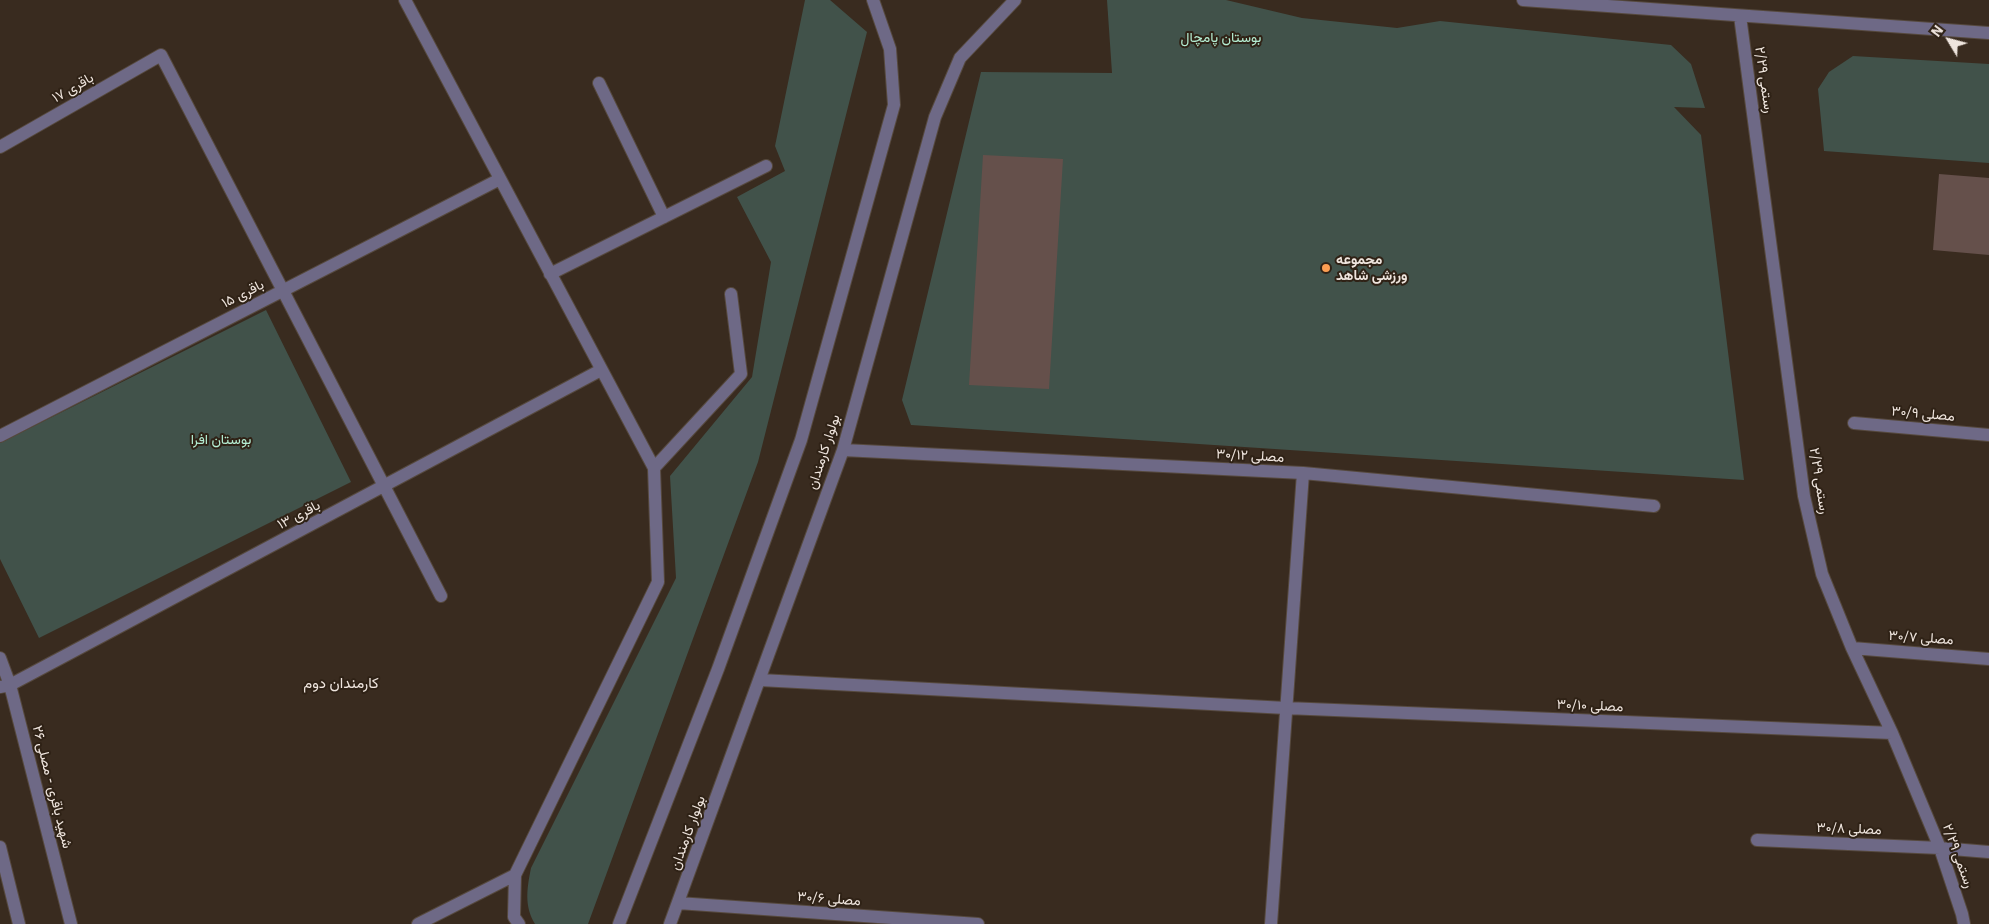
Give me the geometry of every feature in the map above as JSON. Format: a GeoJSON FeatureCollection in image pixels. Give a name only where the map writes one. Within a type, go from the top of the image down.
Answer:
{"type":"FeatureCollection","features":[{"type":"Feature","properties":{"kind":"street"},"geometry":{"type":"LineString","coordinates":[[405,0],[654,468],[658,582],[515,875],[514,917],[520,924]]}},
{"type":"Feature","properties":{"kind":"street","name":"بولوار کارمندان"},"geometry":{"type":"LineString","coordinates":[[619,924],[718,669],[801,440],[894,106],[890,49],[873,0]]}},
{"type":"Feature","properties":{"kind":"street","name":"بولوار کارمندان"},"geometry":{"type":"LineString","coordinates":[[670,924],[843,450],[935,117],[960,58],[1015,0]]}},
{"type":"Feature","properties":{"kind":"street"},"geometry":{"type":"LineString","coordinates":[[1523,0],[1989,33]]}},
{"type":"Feature","properties":{"kind":"street","name":"رستمی ۲/۲۹"},"geometry":{"type":"LineString","coordinates":[[1740,16],[1804,496],[1822,574],[1852,648],[1892,733],[1940,848],[1964,924]]}},
{"type":"Feature","properties":{"kind":"street","name":"باقری ۱۷"},"geometry":{"type":"LineString","coordinates":[[0,147],[161,55],[283,291]]}},
{"type":"Feature","properties":{"kind":"street"},"geometry":{"type":"LineString","coordinates":[[599,83],[664,217]]}},
{"type":"Feature","properties":{"kind":"street"},"geometry":{"type":"LineString","coordinates":[[550,274],[766,166]]}},
{"type":"Feature","properties":{"kind":"street","name":"باقری ۱۵"},"geometry":{"type":"LineString","coordinates":[[0,436],[500,179]]}},
{"type":"Feature","properties":{"kind":"street"},"geometry":{"type":"LineString","coordinates":[[283,291],[441,596]]}},
{"type":"Feature","properties":{"kind":"street"},"geometry":{"type":"LineString","coordinates":[[654,468],[741,374],[731,294]]}},
{"type":"Feature","properties":{"kind":"street","name":"باقری ۱۳"},"geometry":{"type":"LineString","coordinates":[[5,686],[602,370]]}},
{"type":"Feature","properties":{"kind":"street","name":"مصلی ۳۰/۹"},"geometry":{"type":"LineString","coordinates":[[1854,423],[1989,435]]}},
{"type":"Feature","properties":{"kind":"street","name":"مصلی ۳۰/۱۲"},"geometry":{"type":"LineString","coordinates":[[843,450],[1303,473],[1654,506]]}},
{"type":"Feature","properties":{"kind":"street"},"geometry":{"type":"LineString","coordinates":[[1271,924],[1303,473]]}},
{"type":"Feature","properties":{"kind":"street","name":"مصلی ۳۰/۷"},"geometry":{"type":"LineString","coordinates":[[1852,648],[1989,659]]}},
{"type":"Feature","properties":{"kind":"street","name":"شهید باقری - مصلی ۲۶"},"geometry":{"type":"LineString","coordinates":[[0,658],[5,686],[71,924]]}},
{"type":"Feature","properties":{"kind":"street","name":"مصلی ۳۰/۱۰"},"geometry":{"type":"LineString","coordinates":[[760,680],[1286,708],[1892,733]]}},
{"type":"Feature","properties":{"kind":"street","name":"مصلی ۳۰/۸"},"geometry":{"type":"LineString","coordinates":[[1757,840],[1989,852]]}},
{"type":"Feature","properties":{"kind":"street"},"geometry":{"type":"LineString","coordinates":[[0,847],[4,882],[19,924]]}},
{"type":"Feature","properties":{"kind":"street"},"geometry":{"type":"LineString","coordinates":[[418,924],[515,875]]}},
{"type":"Feature","properties":{"kind":"street","name":"مصلی ۳۰/۶"},"geometry":{"type":"LineString","coordinates":[[678,903],[978,924]]}},
{"type":"Feature","properties":{"kind":"green space"},"geometry":{"type":"Polygon","coordinates":[[[805,0],[830,0],[867,32],[758,462],[588,924],[535,924],[528,904],[531,868],[676,578],[670,476],[752,377],[771,262],[737,197],[785,171],[775,146],[805,0]]]}},
{"type":"Feature","properties":{"kind":"green space","name":"مجموعه ورزشی شاهد"},"geometry":{"type":"Polygon","coordinates":[[[1107,0],[1226,0],[1302,18],[1397,28],[1440,21],[1671,45],[1691,64],[1705,108],[1674,107],[1701,135],[1744,480],[911,425],[902,400],[981,72],[1112,73],[1107,0]]]}},
{"type":"Feature","properties":{"kind":"green space"},"geometry":{"type":"Polygon","coordinates":[[[1853,56],[1989,64],[1989,163],[1824,151],[1818,89],[1829,72],[1853,56]]]}},
{"type":"Feature","properties":{"kind":"green space","name":"بوستان افرا"},"geometry":{"type":"Polygon","coordinates":[[[266,310],[351,482],[39,638],[0,559],[0,443],[266,310]]]}},
{"type":"Feature","properties":{"kind":"building"},"geometry":{"type":"Polygon","coordinates":[[[983,155],[1063,159],[1049,389],[969,385],[983,155]]]}},
{"type":"Feature","properties":{"kind":"building"},"geometry":{"type":"Polygon","coordinates":[[[1939,174],[1989,178],[1989,255],[1933,250],[1939,174]]]}},
{"type":"Feature","properties":{"kind":"place","name":"مجموعه ورزشی شاهد"},"geometry":{"type":"Point","coordinates":[1326,268]}},
{"type":"Feature","properties":{"kind":"district","name":"کارمندان دوم"},"geometry":{"type":"Point","coordinates":[341,684]}},
{"type":"Feature","properties":{"kind":"park label","name":"بوستان پامچال"},"geometry":{"type":"Point","coordinates":[1221,38]}}]}
